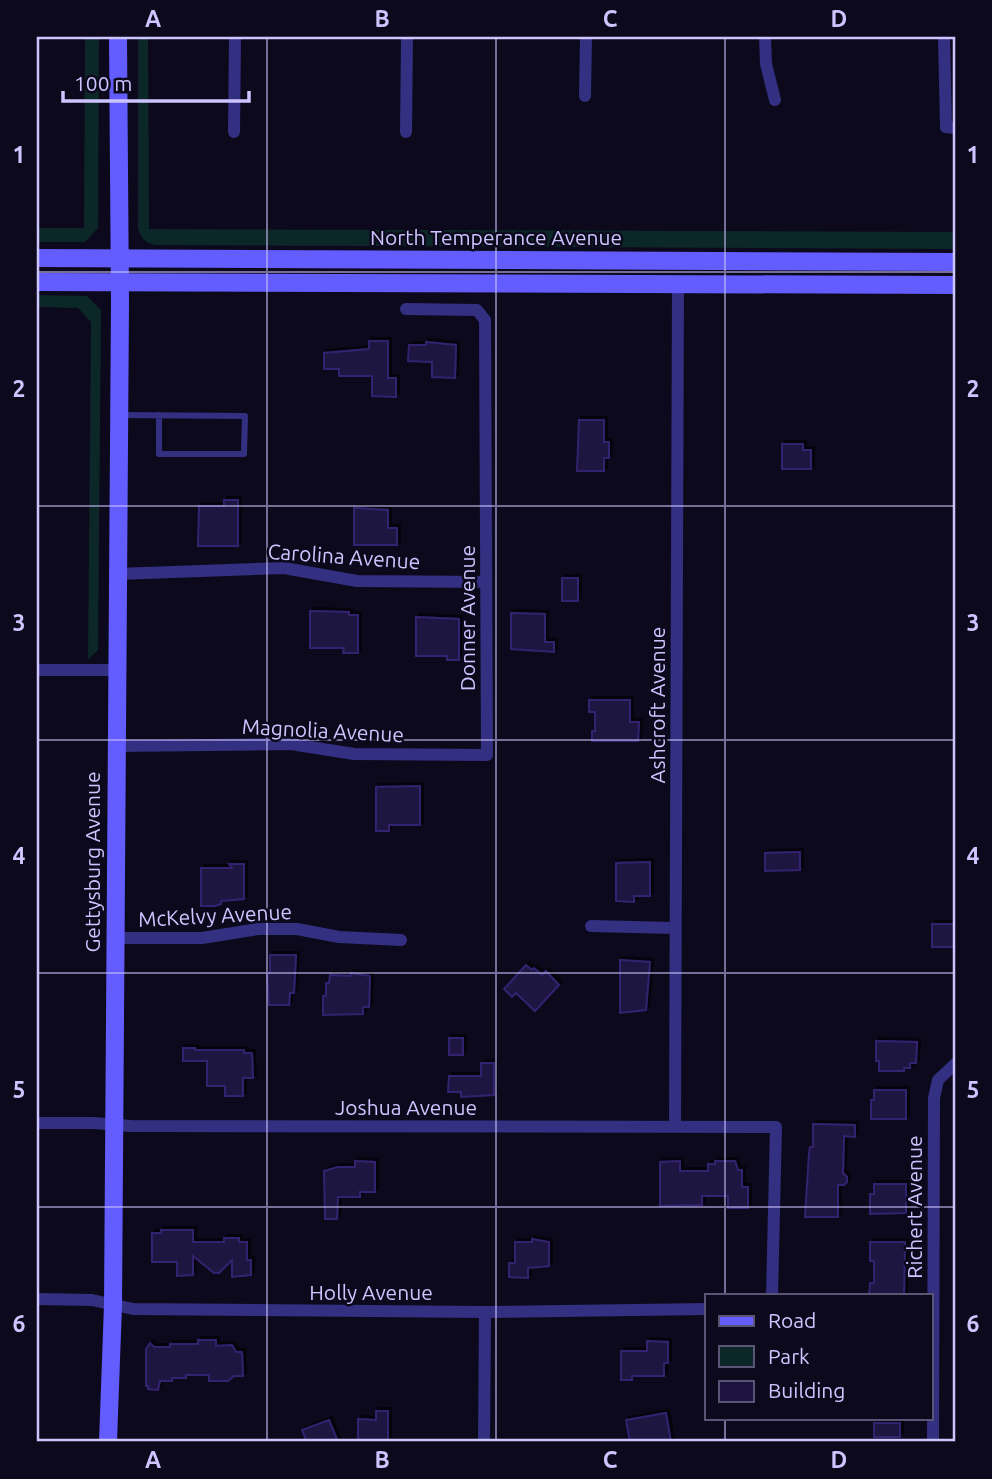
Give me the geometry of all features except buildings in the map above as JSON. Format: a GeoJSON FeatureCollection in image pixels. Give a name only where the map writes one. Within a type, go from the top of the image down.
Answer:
{"type":"FeatureCollection","features":[{"type":"Feature","properties":{"kind":"main road","name":"Gettysburg Avenue"},"geometry":{"type":"LineString","coordinates":[[108,1442],[113,1305],[118,37]]}},
{"type":"Feature","properties":{"kind":"main road","name":"North Temperance Avenue"},"geometry":{"type":"LineString","coordinates":[[37,258],[955,262]]}},
{"type":"Feature","properties":{"kind":"main road"},"geometry":{"type":"LineString","coordinates":[[37,282],[955,285]]}},
{"type":"Feature","properties":{"kind":"street"},"geometry":{"type":"LineString","coordinates":[[234,132],[235,37]]}},
{"type":"Feature","properties":{"kind":"street"},"geometry":{"type":"LineString","coordinates":[[406,132],[407,37]]}},
{"type":"Feature","properties":{"kind":"street"},"geometry":{"type":"LineString","coordinates":[[585,96],[586,37]]}},
{"type":"Feature","properties":{"kind":"street"},"geometry":{"type":"LineString","coordinates":[[765,37],[766,64],[775,100]]}},
{"type":"Feature","properties":{"kind":"street"},"geometry":{"type":"LineString","coordinates":[[944,37],[951,128]]}},
{"type":"Feature","properties":{"kind":"street","name":"Ashcroft Avenue"},"geometry":{"type":"LineString","coordinates":[[676,1126],[678,284]]}},
{"type":"Feature","properties":{"kind":"street","name":"Donner Avenue"},"geometry":{"type":"LineString","coordinates":[[406,309],[469,309],[482,314],[486,335],[487,755]]}},
{"type":"Feature","properties":{"kind":"street","name":"Carolina Avenue"},"geometry":{"type":"LineString","coordinates":[[117,574],[284,568],[357,581],[485,583]]}},
{"type":"Feature","properties":{"kind":"street"},"geometry":{"type":"LineString","coordinates":[[37,670],[116,670]]}},
{"type":"Feature","properties":{"kind":"street","name":"Magnolia Avenue"},"geometry":{"type":"LineString","coordinates":[[116,746],[290,744],[354,754],[487,755]]}},
{"type":"Feature","properties":{"kind":"street"},"geometry":{"type":"LineString","coordinates":[[591,926],[676,928]]}},
{"type":"Feature","properties":{"kind":"street","name":"McKelvy Avenue"},"geometry":{"type":"LineString","coordinates":[[114,938],[202,938],[258,929],[297,929],[339,937],[401,940]]}},
{"type":"Feature","properties":{"kind":"street","name":"Richert Avenue"},"geometry":{"type":"LineString","coordinates":[[933,1442],[934,1098],[938,1080],[955,1064]]}},
{"type":"Feature","properties":{"kind":"street","name":"Joshua Avenue"},"geometry":{"type":"LineString","coordinates":[[37,1123],[776,1127],[772,1294]]}},
{"type":"Feature","properties":{"kind":"street","name":"Holly Avenue"},"geometry":{"type":"LineString","coordinates":[[37,1299],[92,1300],[133,1309],[485,1312],[705,1309]]}},
{"type":"Feature","properties":{"kind":"street"},"geometry":{"type":"LineString","coordinates":[[484,1442],[485,1312]]}},
{"type":"Feature","properties":{"kind":"lane"},"geometry":{"type":"LineString","coordinates":[[118,415],[159,415],[245,416],[244,454],[159,454],[159,415]]}},
{"type":"Feature","properties":{"kind":"green space"},"geometry":{"type":"Polygon","coordinates":[[[85,37],[99,37],[98,228],[85,242],[37,242],[37,228],[84,228],[85,37]]]}},
{"type":"Feature","properties":{"kind":"green space"},"geometry":{"type":"Polygon","coordinates":[[[138,37],[148,37],[149,229],[955,232],[955,249],[155,245],[144,240],[138,228],[138,37]]]}},
{"type":"Feature","properties":{"kind":"green space"},"geometry":{"type":"Polygon","coordinates":[[[37,295],[87,296],[101,310],[98,650],[88,659],[91,322],[78,308],[37,307],[37,295]]]}}]}
